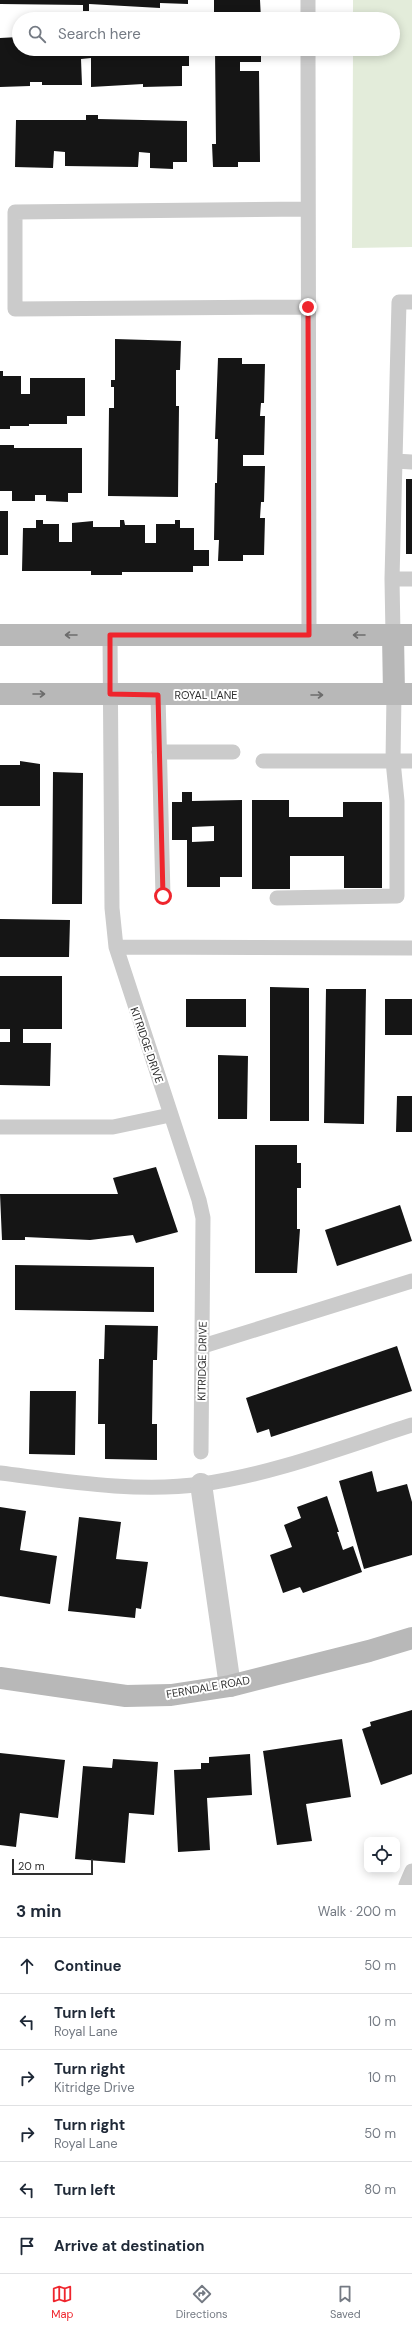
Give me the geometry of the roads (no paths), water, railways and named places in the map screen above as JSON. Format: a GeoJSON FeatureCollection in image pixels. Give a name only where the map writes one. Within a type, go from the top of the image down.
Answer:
{"type":"FeatureCollection","features":[{"type":"Feature","properties":{"kind":"main road"},"geometry":{"type":"LineString","coordinates":[[0,635],[402,635],[403,694]]}},
{"type":"Feature","properties":{"kind":"main road","name":"ROYAL LANE"},"geometry":{"type":"LineString","coordinates":[[0,694],[403,694]]}},
{"type":"Feature","properties":{"kind":"main road","name":"FERNDALE ROAD"},"geometry":{"type":"LineString","coordinates":[[0,1678],[126,1696],[172,1695],[230,1686],[369,1651],[412,1638]]}},
{"type":"Feature","properties":{"kind":"street"},"geometry":{"type":"LineString","coordinates":[[202,1484],[230,1686]]}},
{"type":"Feature","properties":{"kind":"lane"},"geometry":{"type":"LineString","coordinates":[[308,0],[308,12]]}},
{"type":"Feature","properties":{"kind":"lane"},"geometry":{"type":"LineString","coordinates":[[308,56],[309,635]]}},
{"type":"Feature","properties":{"kind":"lane"},"geometry":{"type":"LineString","coordinates":[[308,209],[15,212],[15,309],[308,307]]}},
{"type":"Feature","properties":{"kind":"lane"},"geometry":{"type":"LineString","coordinates":[[402,635],[392,579],[394,462],[399,302],[412,302]]}},
{"type":"Feature","properties":{"kind":"lane"},"geometry":{"type":"LineString","coordinates":[[394,462],[412,462]]}},
{"type":"Feature","properties":{"kind":"lane"},"geometry":{"type":"LineString","coordinates":[[392,579],[412,579]]}},
{"type":"Feature","properties":{"kind":"lane","name":"KITRIDGE DRIVE"},"geometry":{"type":"LineString","coordinates":[[110,635],[112,908],[116,946],[199,1200],[203,1218],[201,1452]]}},
{"type":"Feature","properties":{"kind":"lane"},"geometry":{"type":"LineString","coordinates":[[277,898],[397,896],[397,801],[393,760],[403,694]]}},
{"type":"Feature","properties":{"kind":"lane"},"geometry":{"type":"LineString","coordinates":[[158,695],[163,896]]}},
{"type":"Feature","properties":{"kind":"lane"},"geometry":{"type":"LineString","coordinates":[[159,752],[233,752]]}},
{"type":"Feature","properties":{"kind":"lane"},"geometry":{"type":"LineString","coordinates":[[263,761],[412,760]]}},
{"type":"Feature","properties":{"kind":"lane"},"geometry":{"type":"LineString","coordinates":[[116,946],[412,948]]}},
{"type":"Feature","properties":{"kind":"lane"},"geometry":{"type":"LineString","coordinates":[[0,1127],[113,1127],[170,1115]]}},
{"type":"Feature","properties":{"kind":"lane"},"geometry":{"type":"LineString","coordinates":[[203,1346],[412,1281]]}},
{"type":"Feature","properties":{"kind":"lane"},"geometry":{"type":"LineString","coordinates":[[0,1473],[76,1482],[157,1486],[202,1484],[246,1476],[295,1463],[412,1425]]}},
{"type":"Feature","properties":{"kind":"lane"},"geometry":{"type":"LineString","coordinates":[[406,1885],[412,1871]]}}]}
